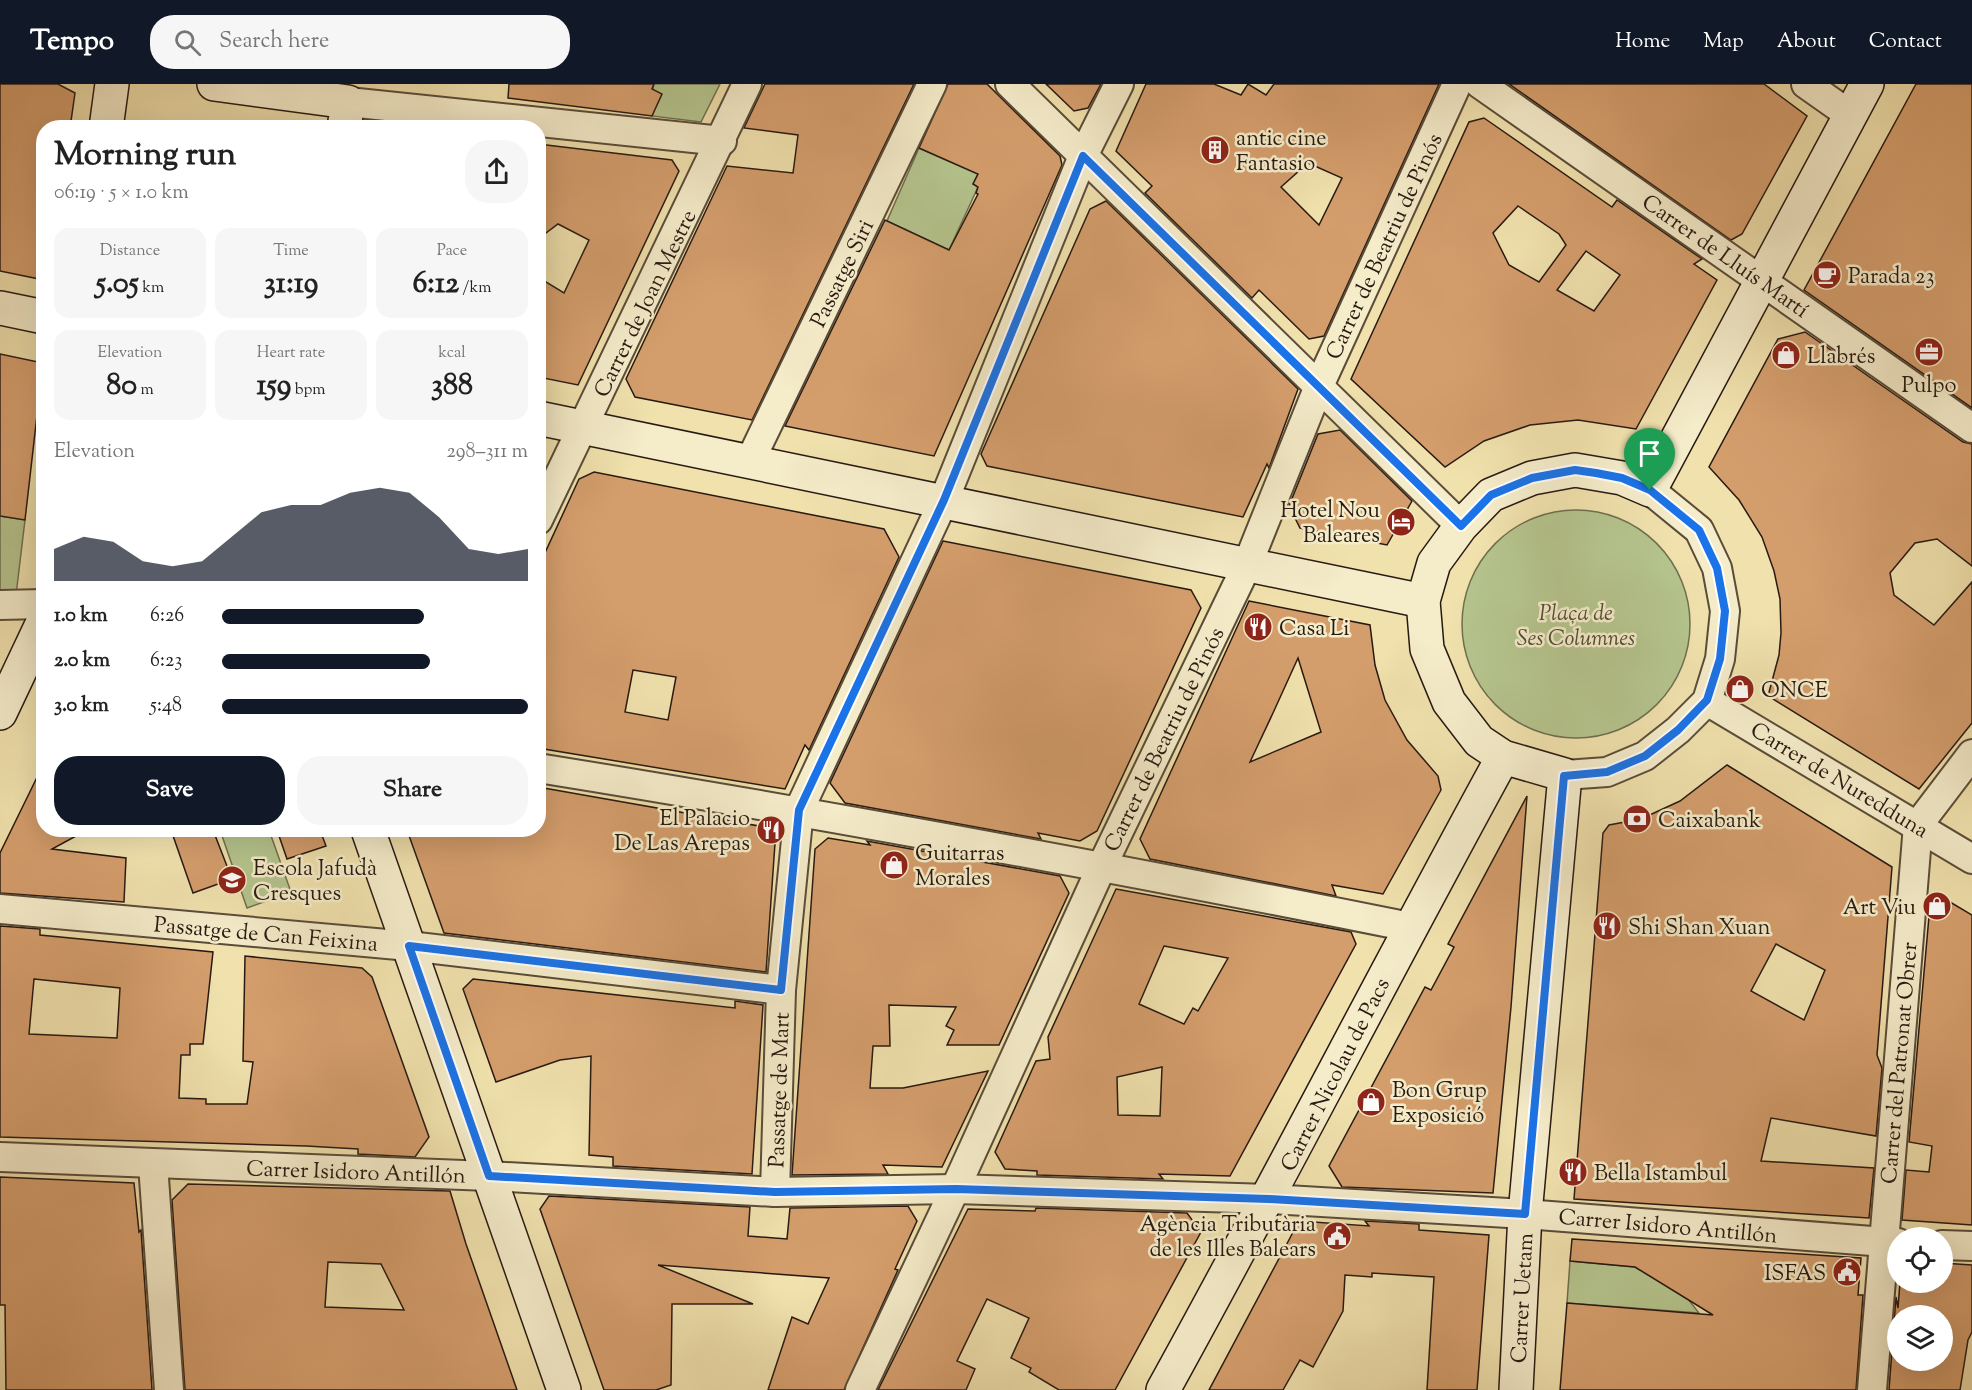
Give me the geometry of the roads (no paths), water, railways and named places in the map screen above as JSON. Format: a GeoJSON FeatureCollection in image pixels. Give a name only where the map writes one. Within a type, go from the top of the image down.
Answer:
{"type":"FeatureCollection","features":[{"type":"Feature","properties":{"kind":"street"},"geometry":{"type":"LineString","coordinates":[[107,120],[112,84]]}},
{"type":"Feature","properties":{"kind":"street"},"geometry":{"type":"LineString","coordinates":[[214,84],[339,103],[510,120]]}},
{"type":"Feature","properties":{"kind":"street","name":"Carrer de Joan Mestre"},"geometry":{"type":"LineString","coordinates":[[546,504],[722,141],[747,84]]}},
{"type":"Feature","properties":{"kind":"street","name":"Passatge Siri"},"geometry":{"type":"LineString","coordinates":[[750,461],[932,84]]}},
{"type":"Feature","properties":{"kind":"street"},"geometry":{"type":"LineString","coordinates":[[1010,84],[1461,526]]}},
{"type":"Feature","properties":{"kind":"street","name":"Passatge de Mart"},"geometry":{"type":"LineString","coordinates":[[775,1192],[781,990],[799,810],[944,500],[1083,156],[1119,84]]}},
{"type":"Feature","properties":{"kind":"street","name":"Carrer de Beatriu de Pinós"},"geometry":{"type":"LineString","coordinates":[[860,1390],[956,1189],[1102,866],[1248,563],[1319,386],[1457,84]]}},
{"type":"Feature","properties":{"kind":"street","name":"Carrer de Lluís Martí"},"geometry":{"type":"LineString","coordinates":[[1480,84],[1972,428]]}},
{"type":"Feature","properties":{"kind":"street"},"geometry":{"type":"LineString","coordinates":[[1806,84],[1850,115]]}},
{"type":"Feature","properties":{"kind":"street"},"geometry":{"type":"LineString","coordinates":[[1650,490],[1867,84]]}},
{"type":"Feature","properties":{"kind":"street"},"geometry":{"type":"LineString","coordinates":[[546,124],[722,141]]}},
{"type":"Feature","properties":{"kind":"street"},"geometry":{"type":"LineString","coordinates":[[0,308],[36,315]]}},
{"type":"Feature","properties":{"kind":"street"},"geometry":{"type":"LineString","coordinates":[[546,420],[944,500],[1423,601]]}},
{"type":"Feature","properties":{"kind":"street"},"geometry":{"type":"LineString","coordinates":[[1575,470],[1622,478],[1650,490],[1699,530],[1717,568],[1725,611],[1720,659],[1707,700],[1678,730],[1645,756],[1607,772],[1564,776],[1503,757],[1479,741],[1449,702],[1427,649],[1423,601],[1434,563],[1461,526],[1491,495],[1532,478],[1575,470]]}},
{"type":"Feature","properties":{"kind":"street"},"geometry":{"type":"LineString","coordinates":[[0,606],[36,604]]}},
{"type":"Feature","properties":{"kind":"street"},"geometry":{"type":"LineString","coordinates":[[0,713],[36,637]]}},
{"type":"Feature","properties":{"kind":"street","name":"Carrer de Nuredduna"},"geometry":{"type":"LineString","coordinates":[[1707,700],[1972,859]]}},
{"type":"Feature","properties":{"kind":"street"},"geometry":{"type":"LineString","coordinates":[[1918,825],[1972,754]]}},
{"type":"Feature","properties":{"kind":"street","name":"Carrer Nicolau de Pacs"},"geometry":{"type":"LineString","coordinates":[[1163,1390],[1269,1199],[1410,927],[1503,757]]}},
{"type":"Feature","properties":{"kind":"street"},"geometry":{"type":"LineString","coordinates":[[546,769],[799,810],[1102,866],[1410,927]]}},
{"type":"Feature","properties":{"kind":"street","name":"Carrer Uetam"},"geometry":{"type":"LineString","coordinates":[[1516,1390],[1525,1214],[1564,776]]}},
{"type":"Feature","properties":{"kind":"street","name":"Carrer del Patronat Obrer"},"geometry":{"type":"LineString","coordinates":[[1892,1227],[1918,825]]}},
{"type":"Feature","properties":{"kind":"street"},"geometry":{"type":"LineString","coordinates":[[370,837],[564,1390]]}},
{"type":"Feature","properties":{"kind":"street","name":"Passatge de Can Feixina"},"geometry":{"type":"LineString","coordinates":[[0,909],[409,946],[781,990]]}},
{"type":"Feature","properties":{"kind":"street","name":"Carrer Isidoro Antillón"},"geometry":{"type":"LineString","coordinates":[[0,1158],[489,1176],[775,1192],[956,1189],[1269,1199],[1525,1214],[1887,1243]]}},
{"type":"Feature","properties":{"kind":"street"},"geometry":{"type":"LineString","coordinates":[[153,1164],[170,1390]]}},
{"type":"Feature","properties":{"kind":"street"},"geometry":{"type":"LineString","coordinates":[[1953,1245],[1972,1246]]}},
{"type":"Feature","properties":{"kind":"street","name":"Carrer del Patronat Obrer"},"geometry":{"type":"LineString","coordinates":[[1872,1390],[1887,1274]]}},
{"type":"Feature","properties":{"kind":"place","name":"antic cine Fantasio"},"geometry":{"type":"Point","coordinates":[1215,150]}},
{"type":"Feature","properties":{"kind":"place","name":"Parada 23"},"geometry":{"type":"Point","coordinates":[1827,275]}},
{"type":"Feature","properties":{"kind":"place","name":"Pulpo"},"geometry":{"type":"Point","coordinates":[1929,352]}},
{"type":"Feature","properties":{"kind":"place","name":"Llabrés"},"geometry":{"type":"Point","coordinates":[1786,355]}},
{"type":"Feature","properties":{"kind":"place","name":"Hotel Nou Baleares"},"geometry":{"type":"Point","coordinates":[1401,522]}},
{"type":"Feature","properties":{"kind":"place","name":"Casa Li"},"geometry":{"type":"Point","coordinates":[1258,627]}},
{"type":"Feature","properties":{"kind":"place","name":"ONCE"},"geometry":{"type":"Point","coordinates":[1740,689]}},
{"type":"Feature","properties":{"kind":"place","name":"Caixabank"},"geometry":{"type":"Point","coordinates":[1637,819]}},
{"type":"Feature","properties":{"kind":"place","name":"El Palacio De Las Arepas"},"geometry":{"type":"Point","coordinates":[771,830]}},
{"type":"Feature","properties":{"kind":"place","name":"Guitarras Morales"},"geometry":{"type":"Point","coordinates":[894,865]}},
{"type":"Feature","properties":{"kind":"place","name":"Escola Jafudà Cresques"},"geometry":{"type":"Point","coordinates":[232,880]}},
{"type":"Feature","properties":{"kind":"place","name":"Art Viu"},"geometry":{"type":"Point","coordinates":[1937,906]}},
{"type":"Feature","properties":{"kind":"place","name":"Shi Shan Xuan"},"geometry":{"type":"Point","coordinates":[1607,926]}},
{"type":"Feature","properties":{"kind":"place","name":"Bon Grup Exposició"},"geometry":{"type":"Point","coordinates":[1371,1102]}},
{"type":"Feature","properties":{"kind":"place","name":"Bella Istambul"},"geometry":{"type":"Point","coordinates":[1573,1172]}},
{"type":"Feature","properties":{"kind":"place","name":"Agència Tributària de les Illes Balears"},"geometry":{"type":"Point","coordinates":[1337,1236]}},
{"type":"Feature","properties":{"kind":"place","name":"ISFAS"},"geometry":{"type":"Point","coordinates":[1847,1272]}},
{"type":"Feature","properties":{"kind":"park label","name":"Plaça de Ses Columnes"},"geometry":{"type":"Point","coordinates":[1576,624]}}]}
